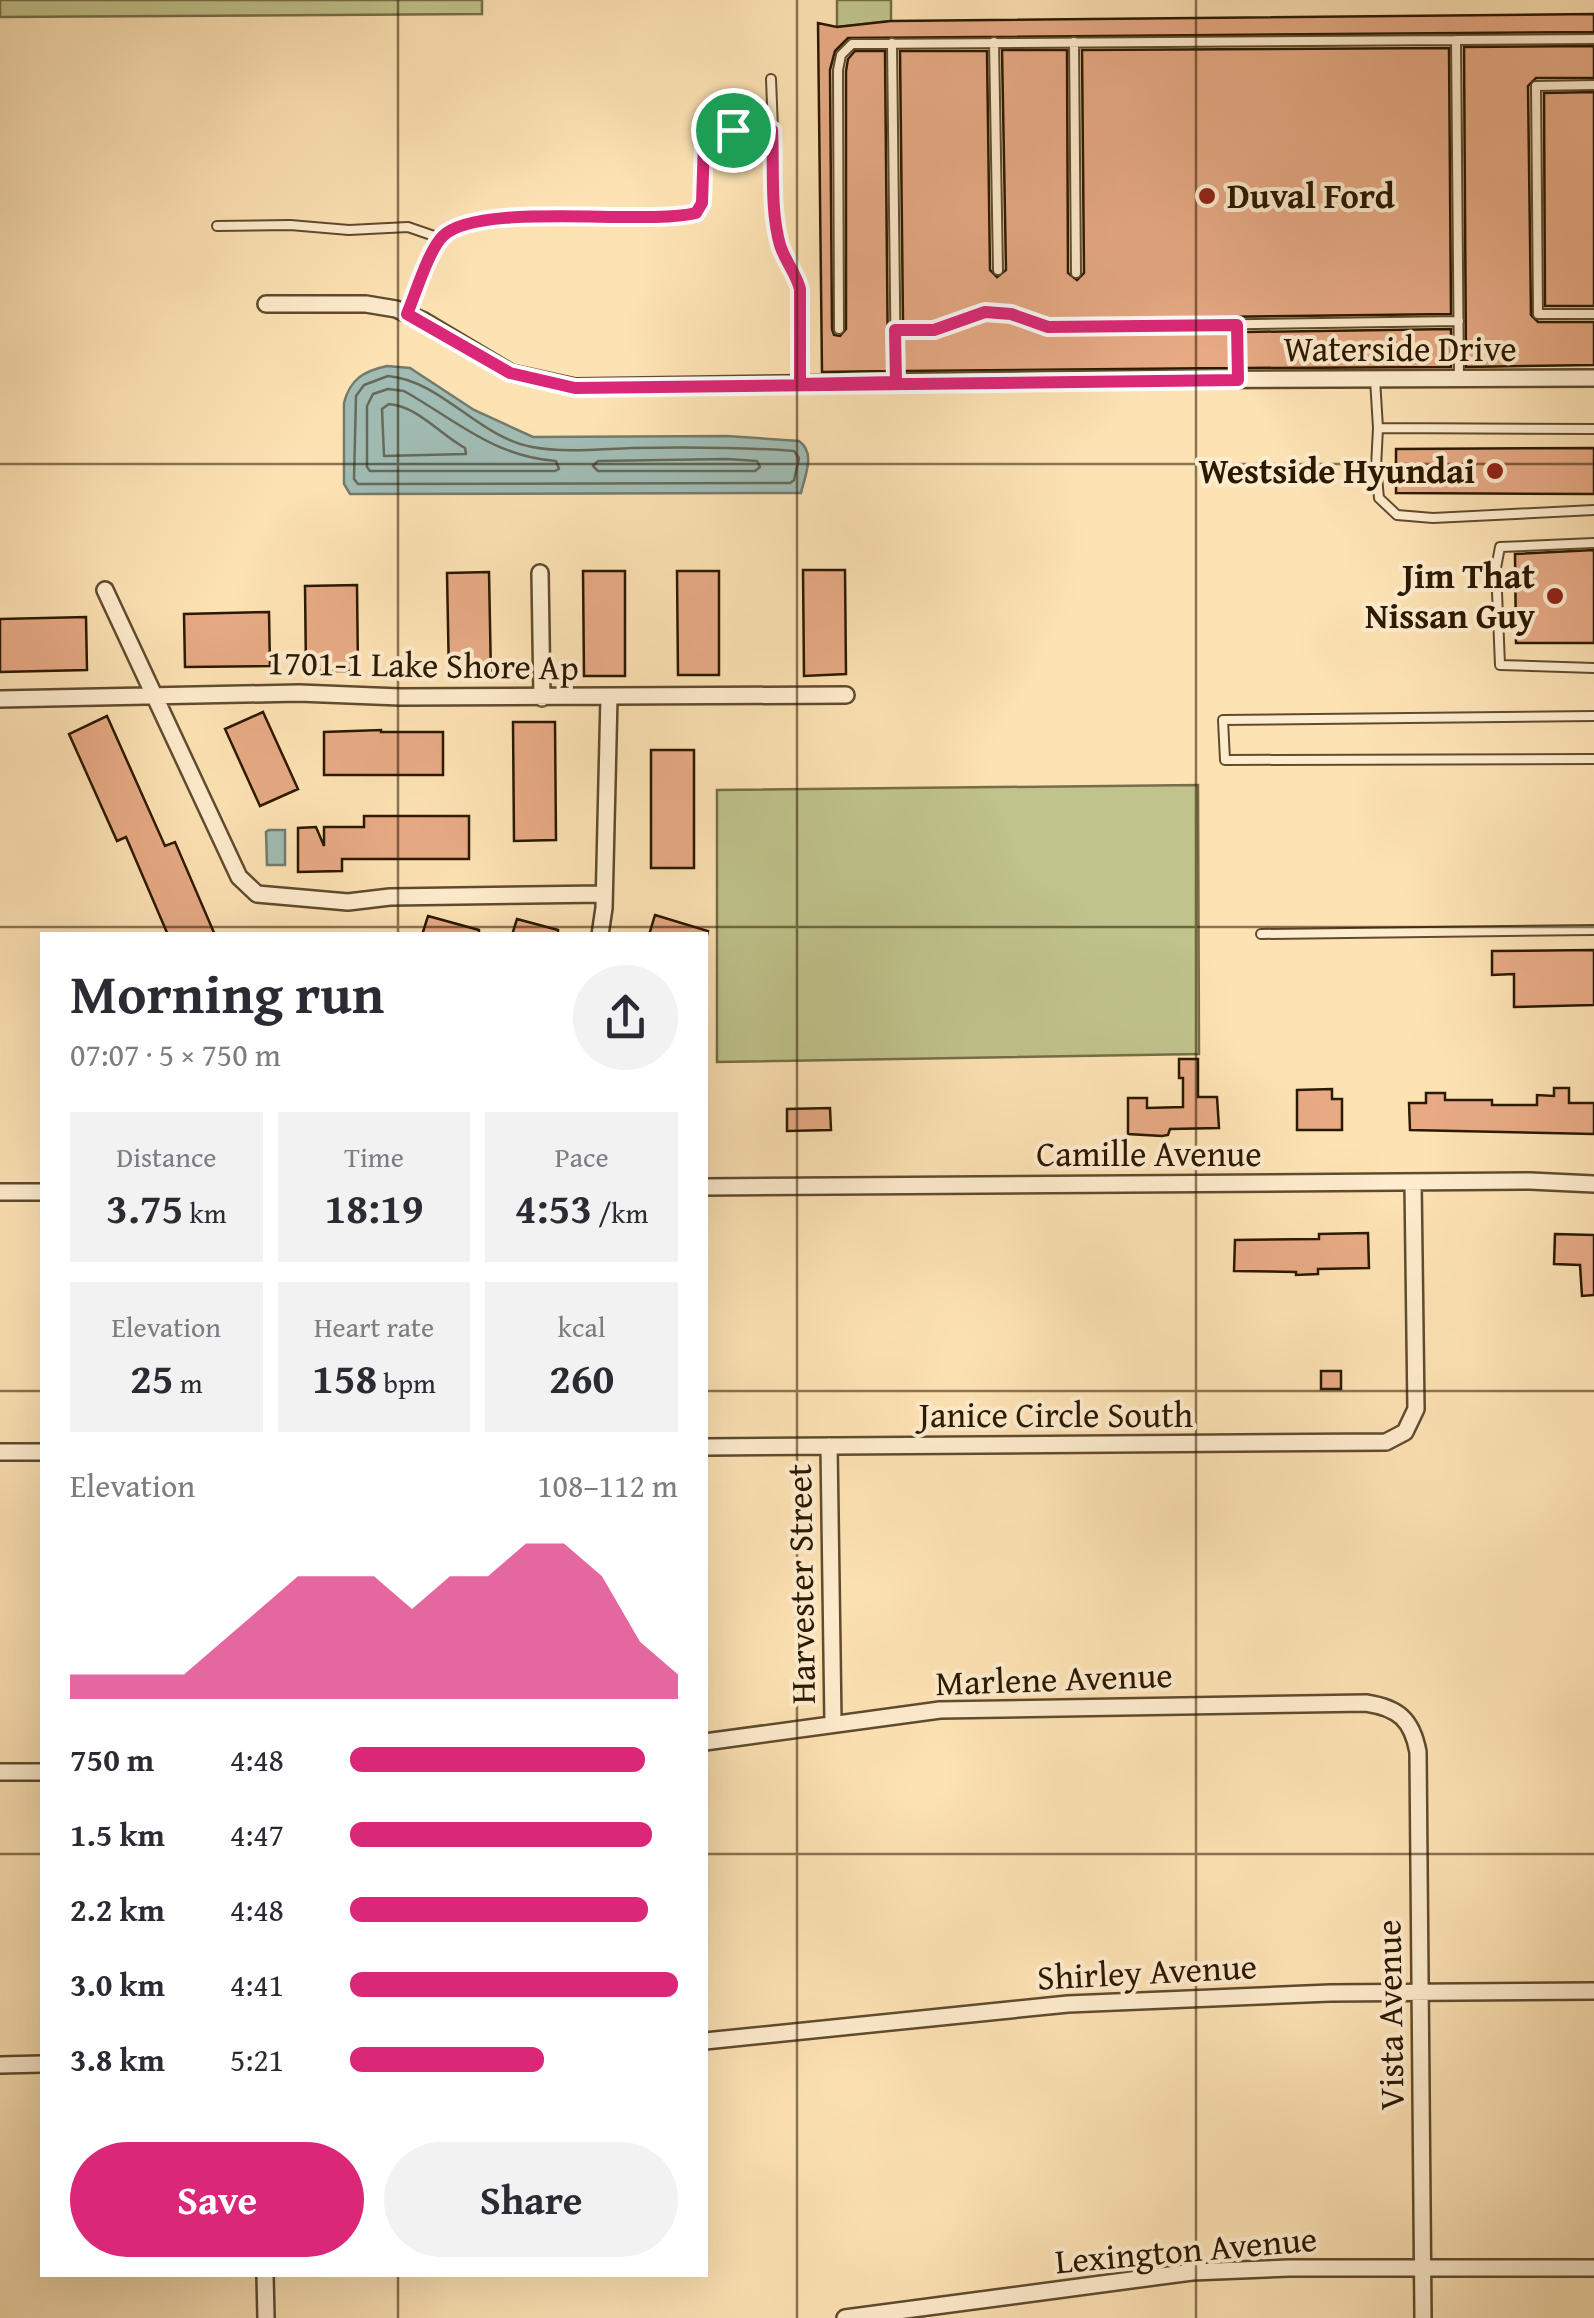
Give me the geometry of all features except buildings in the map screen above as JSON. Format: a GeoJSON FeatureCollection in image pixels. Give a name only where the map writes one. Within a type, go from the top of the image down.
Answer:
{"type":"FeatureCollection","features":[{"type":"Feature","properties":{"kind":"street","name":"Waterside Drive"},"geometry":{"type":"LineString","coordinates":[[266,304],[366,304],[407,314],[510,373],[575,388],[1594,378]]}},
{"type":"Feature","properties":{"kind":"street"},"geometry":{"type":"LineString","coordinates":[[540,573],[542,698]]}},
{"type":"Feature","properties":{"kind":"street"},"geometry":{"type":"LineString","coordinates":[[106,590],[239,877],[257,894],[348,902],[390,897],[603,894]]}},
{"type":"Feature","properties":{"kind":"street","name":"1701-1 Lake Shore Ap"},"geometry":{"type":"LineString","coordinates":[[0,699],[299,692],[351,697],[846,695]]}},
{"type":"Feature","properties":{"kind":"street"},"geometry":{"type":"LineString","coordinates":[[600,932],[608,697]]}},
{"type":"Feature","properties":{"kind":"street","name":"Janice Circle South"},"geometry":{"type":"LineString","coordinates":[[708,1447],[1386,1442],[1404,1432],[1416,1409],[1413,1182]]}},
{"type":"Feature","properties":{"kind":"street","name":"Camille Avenue"},"geometry":{"type":"LineString","coordinates":[[708,1187],[1594,1184]]}},
{"type":"Feature","properties":{"kind":"street"},"geometry":{"type":"LineString","coordinates":[[0,1192],[40,1192]]}},
{"type":"Feature","properties":{"kind":"street","name":"Harvester Street"},"geometry":{"type":"LineString","coordinates":[[829,1446],[832,1722]]}},
{"type":"Feature","properties":{"kind":"street"},"geometry":{"type":"LineString","coordinates":[[0,1452],[40,1452]]}},
{"type":"Feature","properties":{"kind":"street","name":"Marlene Avenue"},"geometry":{"type":"LineString","coordinates":[[708,1742],[832,1722],[940,1710],[1013,1707],[1366,1703],[1386,1706],[1404,1716]]}},
{"type":"Feature","properties":{"kind":"street","name":"Vista Avenue"},"geometry":{"type":"LineString","coordinates":[[1404,1716],[1414,1730],[1418,1752],[1422,2318]]}},
{"type":"Feature","properties":{"kind":"street"},"geometry":{"type":"LineString","coordinates":[[0,1772],[40,1772]]}},
{"type":"Feature","properties":{"kind":"street","name":"Shirley Avenue"},"geometry":{"type":"LineString","coordinates":[[708,2041],[1068,2004],[1420,1991],[1594,1991]]}},
{"type":"Feature","properties":{"kind":"street"},"geometry":{"type":"LineString","coordinates":[[0,2065],[40,2064]]}},
{"type":"Feature","properties":{"kind":"street","name":"Lexington Avenue"},"geometry":{"type":"LineString","coordinates":[[844,2318],[1192,2272],[1594,2268]]}},
{"type":"Feature","properties":{"kind":"street"},"geometry":{"type":"LineString","coordinates":[[266,2277],[266,2318]]}},
{"type":"Feature","properties":{"kind":"lane"},"geometry":{"type":"LineString","coordinates":[[839,330],[838,70],[840,55],[852,44],[1594,39]]}},
{"type":"Feature","properties":{"kind":"lane"},"geometry":{"type":"LineString","coordinates":[[1456,40],[1459,379]]}},
{"type":"Feature","properties":{"kind":"lane"},"geometry":{"type":"LineString","coordinates":[[994,42],[998,270]]}},
{"type":"Feature","properties":{"kind":"lane"},"geometry":{"type":"LineString","coordinates":[[1074,42],[1076,273]]}},
{"type":"Feature","properties":{"kind":"lane"},"geometry":{"type":"LineString","coordinates":[[892,44],[896,382]]}},
{"type":"Feature","properties":{"kind":"lane"},"geometry":{"type":"LineString","coordinates":[[771,79],[777,231],[781,250],[800,289],[800,384]]}},
{"type":"Feature","properties":{"kind":"lane"},"geometry":{"type":"LineString","coordinates":[[1594,85],[1536,86],[1538,314],[1594,314]]}},
{"type":"Feature","properties":{"kind":"lane"},"geometry":{"type":"LineString","coordinates":[[407,314],[440,238],[454,228],[532,217],[696,213],[702,203],[707,135],[714,131],[772,130]]}},
{"type":"Feature","properties":{"kind":"lane"},"geometry":{"type":"LineString","coordinates":[[217,226],[349,230],[408,227],[440,238]]}},
{"type":"Feature","properties":{"kind":"lane"},"geometry":{"type":"LineString","coordinates":[[895,330],[934,330],[985,312],[1011,314],[1048,327],[1459,321]]}},
{"type":"Feature","properties":{"kind":"lane"},"geometry":{"type":"LineString","coordinates":[[1237,325],[1238,380]]}},
{"type":"Feature","properties":{"kind":"lane"},"geometry":{"type":"LineString","coordinates":[[1375,379],[1379,498],[1396,515],[1433,518],[1594,510]]}},
{"type":"Feature","properties":{"kind":"lane"},"geometry":{"type":"LineString","coordinates":[[1378,428],[1594,429]]}},
{"type":"Feature","properties":{"kind":"lane"},"geometry":{"type":"LineString","coordinates":[[1594,543],[1500,546],[1496,568],[1500,665],[1594,668]]}},
{"type":"Feature","properties":{"kind":"lane"},"geometry":{"type":"LineString","coordinates":[[1594,716],[1223,720],[1225,760],[1594,760]]}},
{"type":"Feature","properties":{"kind":"lane"},"geometry":{"type":"LineString","coordinates":[[1262,934],[1594,930]]}},
{"type":"Feature","properties":{"kind":"green space"},"geometry":{"type":"Polygon","coordinates":[[[0,0],[482,0],[482,14],[0,17],[0,0]]]}},
{"type":"Feature","properties":{"kind":"green space"},"geometry":{"type":"Polygon","coordinates":[[[837,0],[891,0],[891,21],[837,27],[837,0]]]}},
{"type":"Feature","properties":{"kind":"green space"},"geometry":{"type":"Polygon","coordinates":[[[1198,785],[1199,1054],[717,1062],[717,790],[1198,785]]]}},
{"type":"Feature","properties":{"kind":"water"},"geometry":{"type":"Polygon","coordinates":[[[387,366],[410,368],[474,410],[533,437],[727,436],[799,441],[807,452],[807,472],[801,493],[350,494],[344,484],[344,403],[359,377],[387,366]]]}},
{"type":"Feature","properties":{"kind":"water"},"geometry":{"type":"Polygon","coordinates":[[[269,830],[285,830],[285,865],[267,865],[269,830]]]}},
{"type":"Feature","properties":{"kind":"place","name":"Duval Ford"},"geometry":{"type":"Point","coordinates":[1207,196]}},
{"type":"Feature","properties":{"kind":"place","name":"Westside Hyundai"},"geometry":{"type":"Point","coordinates":[1495,471]}},
{"type":"Feature","properties":{"kind":"place","name":"Jim That Nissan Guy"},"geometry":{"type":"Point","coordinates":[1555,596]}},
{"type":"Feature","properties":{"kind":"route"},"geometry":{"type":"LineString","coordinates":[[733,130],[772,130],[777,231],[781,250],[800,289],[800,384],[896,382],[895,330],[934,330],[985,312],[1011,314],[1048,327],[1237,325],[1238,380],[575,388],[510,373],[407,314],[440,238],[454,228],[532,217],[696,213],[702,203],[707,135],[733,130]]}}]}
